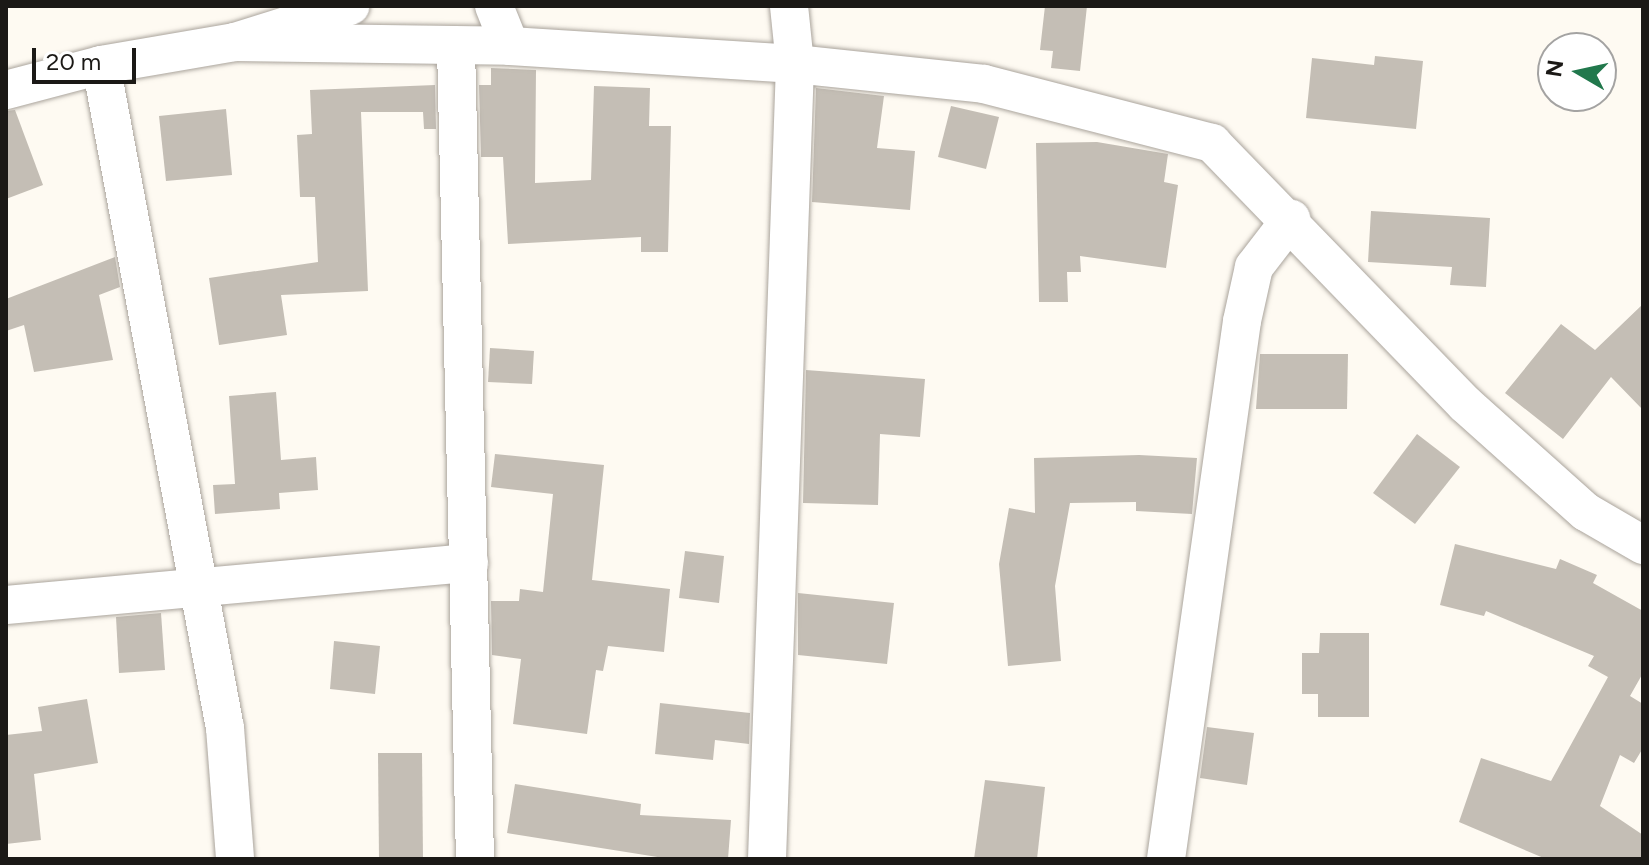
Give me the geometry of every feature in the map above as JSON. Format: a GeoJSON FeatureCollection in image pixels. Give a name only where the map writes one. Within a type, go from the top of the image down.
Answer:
{"type":"FeatureCollection","features":[{"type":"Feature","properties":{"kind":"street"},"geometry":{"type":"LineString","coordinates":[[6,90],[101,65],[235,42],[350,6]]}},
{"type":"Feature","properties":{"kind":"street"},"geometry":{"type":"LineString","coordinates":[[494,6],[510,46]]}},
{"type":"Feature","properties":{"kind":"street"},"geometry":{"type":"LineString","coordinates":[[767,859],[795,64],[789,6]]}},
{"type":"Feature","properties":{"kind":"street"},"geometry":{"type":"LineString","coordinates":[[235,42],[510,46],[795,64],[984,84],[1212,143],[1291,219],[1465,404],[1586,512],[1643,545]]}},
{"type":"Feature","properties":{"kind":"street"},"geometry":{"type":"LineString","coordinates":[[456,47],[475,859]]}},
{"type":"Feature","properties":{"kind":"street"},"geometry":{"type":"LineString","coordinates":[[101,65],[225,728],[235,859]]}},
{"type":"Feature","properties":{"kind":"street"},"geometry":{"type":"LineString","coordinates":[[1166,859],[1242,321],[1254,267],[1291,219]]}},
{"type":"Feature","properties":{"kind":"street"},"geometry":{"type":"LineString","coordinates":[[6,605],[199,591],[469,563]]}},
{"type":"Feature","properties":{"kind":"building"},"geometry":{"type":"Polygon","coordinates":[[[1045,6],[1087,6],[1080,71],[1051,68],[1053,51],[1040,50],[1045,6]]]}},
{"type":"Feature","properties":{"kind":"building"},"geometry":{"type":"Polygon","coordinates":[[[1375,56],[1423,61],[1416,129],[1306,118],[1312,58],[1374,65],[1375,56]]]}},
{"type":"Feature","properties":{"kind":"building"},"geometry":{"type":"Polygon","coordinates":[[[491,68],[536,70],[535,183],[591,180],[594,86],[650,88],[649,126],[671,126],[668,252],[641,252],[641,237],[508,244],[503,157],[481,157],[479,85],[491,85],[491,68]]]}},
{"type":"Feature","properties":{"kind":"building"},"geometry":{"type":"Polygon","coordinates":[[[435,85],[436,129],[424,129],[423,112],[361,112],[368,291],[281,295],[287,335],[219,345],[209,278],[318,262],[315,197],[300,197],[297,135],[312,134],[310,90],[435,85]]]}},
{"type":"Feature","properties":{"kind":"building"},"geometry":{"type":"Polygon","coordinates":[[[816,88],[884,96],[877,148],[915,151],[910,210],[812,202],[816,88]]]}},
{"type":"Feature","properties":{"kind":"building"},"geometry":{"type":"Polygon","coordinates":[[[951,106],[999,117],[986,169],[938,157],[951,106]]]}},
{"type":"Feature","properties":{"kind":"building"},"geometry":{"type":"Polygon","coordinates":[[[226,109],[232,175],[166,181],[159,116],[226,109]]]}},
{"type":"Feature","properties":{"kind":"building"},"geometry":{"type":"Polygon","coordinates":[[[15,110],[43,185],[6,199],[6,111],[15,110]]]}},
{"type":"Feature","properties":{"kind":"building"},"geometry":{"type":"Polygon","coordinates":[[[1097,142],[1168,154],[1164,182],[1178,185],[1166,268],[1080,256],[1081,272],[1067,272],[1068,302],[1039,302],[1036,143],[1097,142]]]}},
{"type":"Feature","properties":{"kind":"building"},"geometry":{"type":"Polygon","coordinates":[[[1371,211],[1490,218],[1486,287],[1450,285],[1452,267],[1368,262],[1371,211]]]}},
{"type":"Feature","properties":{"kind":"building"},"geometry":{"type":"Polygon","coordinates":[[[115,257],[120,287],[99,295],[113,360],[34,372],[24,325],[6,331],[6,299],[115,257]]]}},
{"type":"Feature","properties":{"kind":"building"},"geometry":{"type":"Polygon","coordinates":[[[1643,304],[1643,410],[1611,377],[1563,439],[1505,393],[1561,324],[1595,350],[1643,304]]]}},
{"type":"Feature","properties":{"kind":"building"},"geometry":{"type":"Polygon","coordinates":[[[490,348],[534,351],[532,384],[488,382],[490,348]]]}},
{"type":"Feature","properties":{"kind":"building"},"geometry":{"type":"Polygon","coordinates":[[[1260,354],[1348,354],[1347,409],[1256,409],[1260,354]]]}},
{"type":"Feature","properties":{"kind":"building"},"geometry":{"type":"Polygon","coordinates":[[[806,370],[925,379],[920,437],[880,434],[878,505],[803,503],[806,370]]]}},
{"type":"Feature","properties":{"kind":"building"},"geometry":{"type":"Polygon","coordinates":[[[276,392],[281,460],[316,457],[318,490],[279,493],[280,509],[215,514],[213,485],[235,484],[229,396],[276,392]]]}},
{"type":"Feature","properties":{"kind":"building"},"geometry":{"type":"Polygon","coordinates":[[[1417,434],[1460,467],[1415,524],[1373,493],[1417,434]]]}},
{"type":"Feature","properties":{"kind":"building"},"geometry":{"type":"Polygon","coordinates":[[[495,454],[604,465],[592,580],[670,589],[664,652],[608,646],[603,671],[596,670],[587,734],[513,724],[521,659],[492,655],[491,601],[519,601],[520,589],[543,592],[553,494],[491,487],[495,454]]]}},
{"type":"Feature","properties":{"kind":"building"},"geometry":{"type":"Polygon","coordinates":[[[1139,455],[1197,458],[1192,514],[1136,511],[1136,502],[1070,503],[1055,586],[1061,661],[1008,666],[999,564],[1009,508],[1035,513],[1034,458],[1139,455]]]}},
{"type":"Feature","properties":{"kind":"building"},"geometry":{"type":"Polygon","coordinates":[[[1455,544],[1556,569],[1560,559],[1597,575],[1593,583],[1643,611],[1643,673],[1630,696],[1643,704],[1643,748],[1634,763],[1620,755],[1600,806],[1643,835],[1643,859],[1546,859],[1459,822],[1481,758],[1551,781],[1608,677],[1588,666],[1594,656],[1486,611],[1484,616],[1440,605],[1455,544]]]}},
{"type":"Feature","properties":{"kind":"building"},"geometry":{"type":"Polygon","coordinates":[[[685,551],[724,556],[719,603],[679,598],[685,551]]]}},
{"type":"Feature","properties":{"kind":"building"},"geometry":{"type":"Polygon","coordinates":[[[798,593],[894,603],[887,664],[798,655],[798,593]]]}},
{"type":"Feature","properties":{"kind":"building"},"geometry":{"type":"Polygon","coordinates":[[[161,613],[165,670],[119,673],[116,617],[161,613]]]}},
{"type":"Feature","properties":{"kind":"building"},"geometry":{"type":"Polygon","coordinates":[[[1320,633],[1369,633],[1369,717],[1318,717],[1318,694],[1302,694],[1302,653],[1319,653],[1320,633]]]}},
{"type":"Feature","properties":{"kind":"building"},"geometry":{"type":"Polygon","coordinates":[[[334,641],[380,646],[375,694],[330,689],[334,641]]]}},
{"type":"Feature","properties":{"kind":"building"},"geometry":{"type":"Polygon","coordinates":[[[87,699],[98,763],[34,774],[41,840],[6,844],[6,735],[42,731],[38,707],[87,699]]]}},
{"type":"Feature","properties":{"kind":"building"},"geometry":{"type":"Polygon","coordinates":[[[660,703],[750,713],[749,744],[715,740],[713,760],[655,754],[660,703]]]}},
{"type":"Feature","properties":{"kind":"building"},"geometry":{"type":"Polygon","coordinates":[[[1207,727],[1254,733],[1247,785],[1200,778],[1207,727]]]}},
{"type":"Feature","properties":{"kind":"building"},"geometry":{"type":"Polygon","coordinates":[[[378,753],[422,753],[423,859],[379,859],[378,753]]]}},
{"type":"Feature","properties":{"kind":"building"},"geometry":{"type":"Polygon","coordinates":[[[985,780],[1045,787],[1037,859],[974,859],[985,780]]]}},
{"type":"Feature","properties":{"kind":"building"},"geometry":{"type":"Polygon","coordinates":[[[515,784],[641,804],[640,815],[731,820],[728,859],[670,859],[507,833],[515,784]]]}}]}
